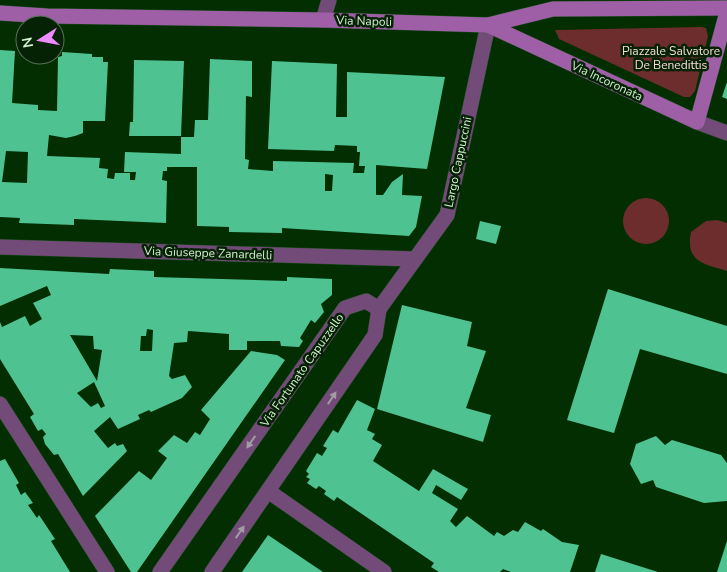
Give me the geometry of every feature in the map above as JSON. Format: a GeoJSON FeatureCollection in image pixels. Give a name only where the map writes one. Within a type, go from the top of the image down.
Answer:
{"type":"FeatureCollection","features":[{"type":"Feature","properties":{"kind":"main road","name":"Via Napoli"},"geometry":{"type":"LineString","coordinates":[[0,13],[47,16],[323,20],[488,25],[553,9],[689,5],[727,10]]}},
{"type":"Feature","properties":{"kind":"main road"},"geometry":{"type":"LineString","coordinates":[[697,122],[727,10]]}},
{"type":"Feature","properties":{"kind":"main road","name":"Via Incoronata"},"geometry":{"type":"LineString","coordinates":[[488,25],[697,122]]}},
{"type":"Feature","properties":{"kind":"street"},"geometry":{"type":"LineString","coordinates":[[323,20],[329,0]]}},
{"type":"Feature","properties":{"kind":"street","name":"Largo Cappuccini"},"geometry":{"type":"LineString","coordinates":[[379,309],[447,215],[488,25]]}},
{"type":"Feature","properties":{"kind":"street","name":"Via Incoronata"},"geometry":{"type":"LineString","coordinates":[[697,122],[727,133]]}},
{"type":"Feature","properties":{"kind":"street","name":"Via Giuseppe Zanardelli"},"geometry":{"type":"LineString","coordinates":[[0,248],[415,259]]}},
{"type":"Feature","properties":{"kind":"street","name":"Via Fortunato Capuzzello"},"geometry":{"type":"LineString","coordinates":[[160,572],[345,308],[366,301],[379,309]]}},
{"type":"Feature","properties":{"kind":"street"},"geometry":{"type":"LineString","coordinates":[[212,572],[375,336],[379,309]]}},
{"type":"Feature","properties":{"kind":"street"},"geometry":{"type":"LineString","coordinates":[[0,404],[107,572]]}},
{"type":"Feature","properties":{"kind":"street"},"geometry":{"type":"LineString","coordinates":[[268,491],[384,572]]}},
{"type":"Feature","properties":{"kind":"green space","name":"Piazzale Salvatore De Benedittis"},"geometry":{"type":"Polygon","coordinates":[[[706,28],[708,36],[695,91],[690,97],[684,97],[559,39],[555,30],[706,28]]]}},
{"type":"Feature","properties":{"kind":"green space"},"geometry":{"type":"Polygon","coordinates":[[[642,198],[650,198],[659,202],[665,208],[669,221],[665,234],[659,240],[650,244],[642,244],[633,240],[627,234],[623,225],[623,217],[627,208],[633,202],[642,198]]]}},
{"type":"Feature","properties":{"kind":"green space"},"geometry":{"type":"Polygon","coordinates":[[[717,220],[727,223],[727,271],[698,260],[691,250],[691,232],[706,221],[717,220]]]}},
{"type":"Feature","properties":{"kind":"building"},"geometry":{"type":"Polygon","coordinates":[[[0,50],[15,51],[12,103],[38,105],[38,110],[57,111],[58,65],[65,65],[65,52],[92,54],[92,57],[103,57],[103,62],[108,62],[105,121],[83,121],[83,133],[75,136],[66,138],[49,135],[47,156],[100,158],[99,168],[108,169],[107,178],[114,179],[115,173],[130,173],[130,180],[135,180],[136,172],[124,172],[125,152],[181,154],[181,137],[194,137],[195,120],[208,120],[210,59],[252,61],[252,97],[246,96],[245,159],[249,160],[248,169],[273,171],[273,161],[354,163],[353,173],[364,173],[365,166],[359,166],[360,152],[357,152],[357,146],[335,145],[334,151],[268,149],[272,61],[337,64],[336,117],[347,117],[347,72],[445,77],[427,169],[376,165],[376,195],[383,195],[392,182],[403,174],[402,195],[422,196],[416,227],[409,236],[282,228],[282,233],[229,232],[229,227],[197,226],[197,167],[167,167],[167,171],[163,171],[162,180],[167,181],[166,223],[74,219],[74,225],[19,223],[20,218],[0,217],[0,50]],[[6,151],[2,182],[27,183],[28,152],[6,151]],[[325,174],[325,191],[332,191],[333,175],[325,174]]]}},
{"type":"Feature","properties":{"kind":"building"},"geometry":{"type":"Polygon","coordinates":[[[134,60],[184,61],[181,136],[129,136],[130,122],[133,122],[134,60]]]}},
{"type":"Feature","properties":{"kind":"building"},"geometry":{"type":"Polygon","coordinates":[[[727,82],[727,99],[722,97],[727,82]]]}},
{"type":"Feature","properties":{"kind":"building"},"geometry":{"type":"Polygon","coordinates":[[[480,221],[501,226],[496,244],[476,239],[480,221]]]}},
{"type":"Feature","properties":{"kind":"building"},"geometry":{"type":"Polygon","coordinates":[[[0,268],[109,274],[110,269],[154,271],[154,277],[287,281],[287,277],[332,279],[332,295],[321,304],[324,312],[315,323],[311,320],[300,338],[303,341],[299,347],[281,346],[280,341],[247,341],[247,350],[229,350],[229,334],[188,331],[187,342],[174,343],[169,376],[172,379],[185,375],[192,387],[182,398],[151,412],[149,410],[138,415],[140,419],[118,429],[110,417],[94,431],[108,448],[115,443],[117,446],[123,444],[127,451],[83,496],[58,454],[54,455],[45,444],[43,437],[46,434],[42,429],[38,431],[30,417],[34,414],[0,359],[0,322],[2,327],[25,316],[30,326],[42,319],[33,303],[51,295],[47,286],[0,306],[0,268]],[[147,329],[146,336],[141,336],[140,351],[152,351],[153,330],[147,329]],[[70,335],[97,381],[102,350],[94,349],[93,336],[70,335]],[[94,382],[77,393],[91,407],[98,403],[101,408],[105,406],[94,382]]]}},
{"type":"Feature","properties":{"kind":"building"},"geometry":{"type":"Polygon","coordinates":[[[608,289],[727,326],[727,374],[640,349],[614,433],[567,420],[608,289]]]}},
{"type":"Feature","properties":{"kind":"building"},"geometry":{"type":"Polygon","coordinates":[[[402,305],[472,322],[467,346],[486,351],[466,408],[491,415],[483,442],[377,409],[402,305]]]}},
{"type":"Feature","properties":{"kind":"building"},"geometry":{"type":"Polygon","coordinates":[[[251,351],[277,355],[285,360],[137,572],[131,572],[95,516],[139,471],[151,480],[167,458],[158,451],[174,435],[187,443],[195,432],[200,435],[210,419],[201,410],[251,351]]]}},
{"type":"Feature","properties":{"kind":"building"},"geometry":{"type":"Polygon","coordinates":[[[357,400],[375,409],[367,430],[375,434],[372,439],[382,445],[373,461],[419,491],[433,469],[468,489],[461,500],[436,485],[432,493],[458,509],[450,521],[456,527],[467,516],[494,536],[497,532],[504,536],[513,530],[518,532],[525,522],[541,531],[543,529],[562,542],[579,545],[570,572],[511,572],[503,569],[500,572],[439,572],[431,567],[434,563],[337,497],[334,501],[324,494],[326,491],[319,486],[316,489],[307,483],[310,479],[306,477],[309,474],[306,471],[317,453],[322,456],[327,448],[323,446],[333,430],[338,433],[357,400]]]}},
{"type":"Feature","properties":{"kind":"building"},"geometry":{"type":"Polygon","coordinates":[[[656,436],[665,445],[672,440],[721,455],[727,463],[727,501],[704,503],[656,487],[653,480],[641,484],[630,464],[636,444],[656,436]]]}},
{"type":"Feature","properties":{"kind":"building"},"geometry":{"type":"Polygon","coordinates":[[[5,459],[19,483],[16,485],[21,495],[25,492],[33,503],[28,505],[37,518],[39,515],[55,539],[51,541],[70,572],[0,572],[0,461],[5,459]]]}},
{"type":"Feature","properties":{"kind":"building"},"geometry":{"type":"Polygon","coordinates":[[[268,535],[323,572],[242,572],[268,535]]]}},
{"type":"Feature","properties":{"kind":"building"},"geometry":{"type":"Polygon","coordinates":[[[727,541],[727,572],[717,572],[727,541]]]}},
{"type":"Feature","properties":{"kind":"building"},"geometry":{"type":"Polygon","coordinates":[[[601,554],[658,572],[595,572],[601,554]]]}}]}
